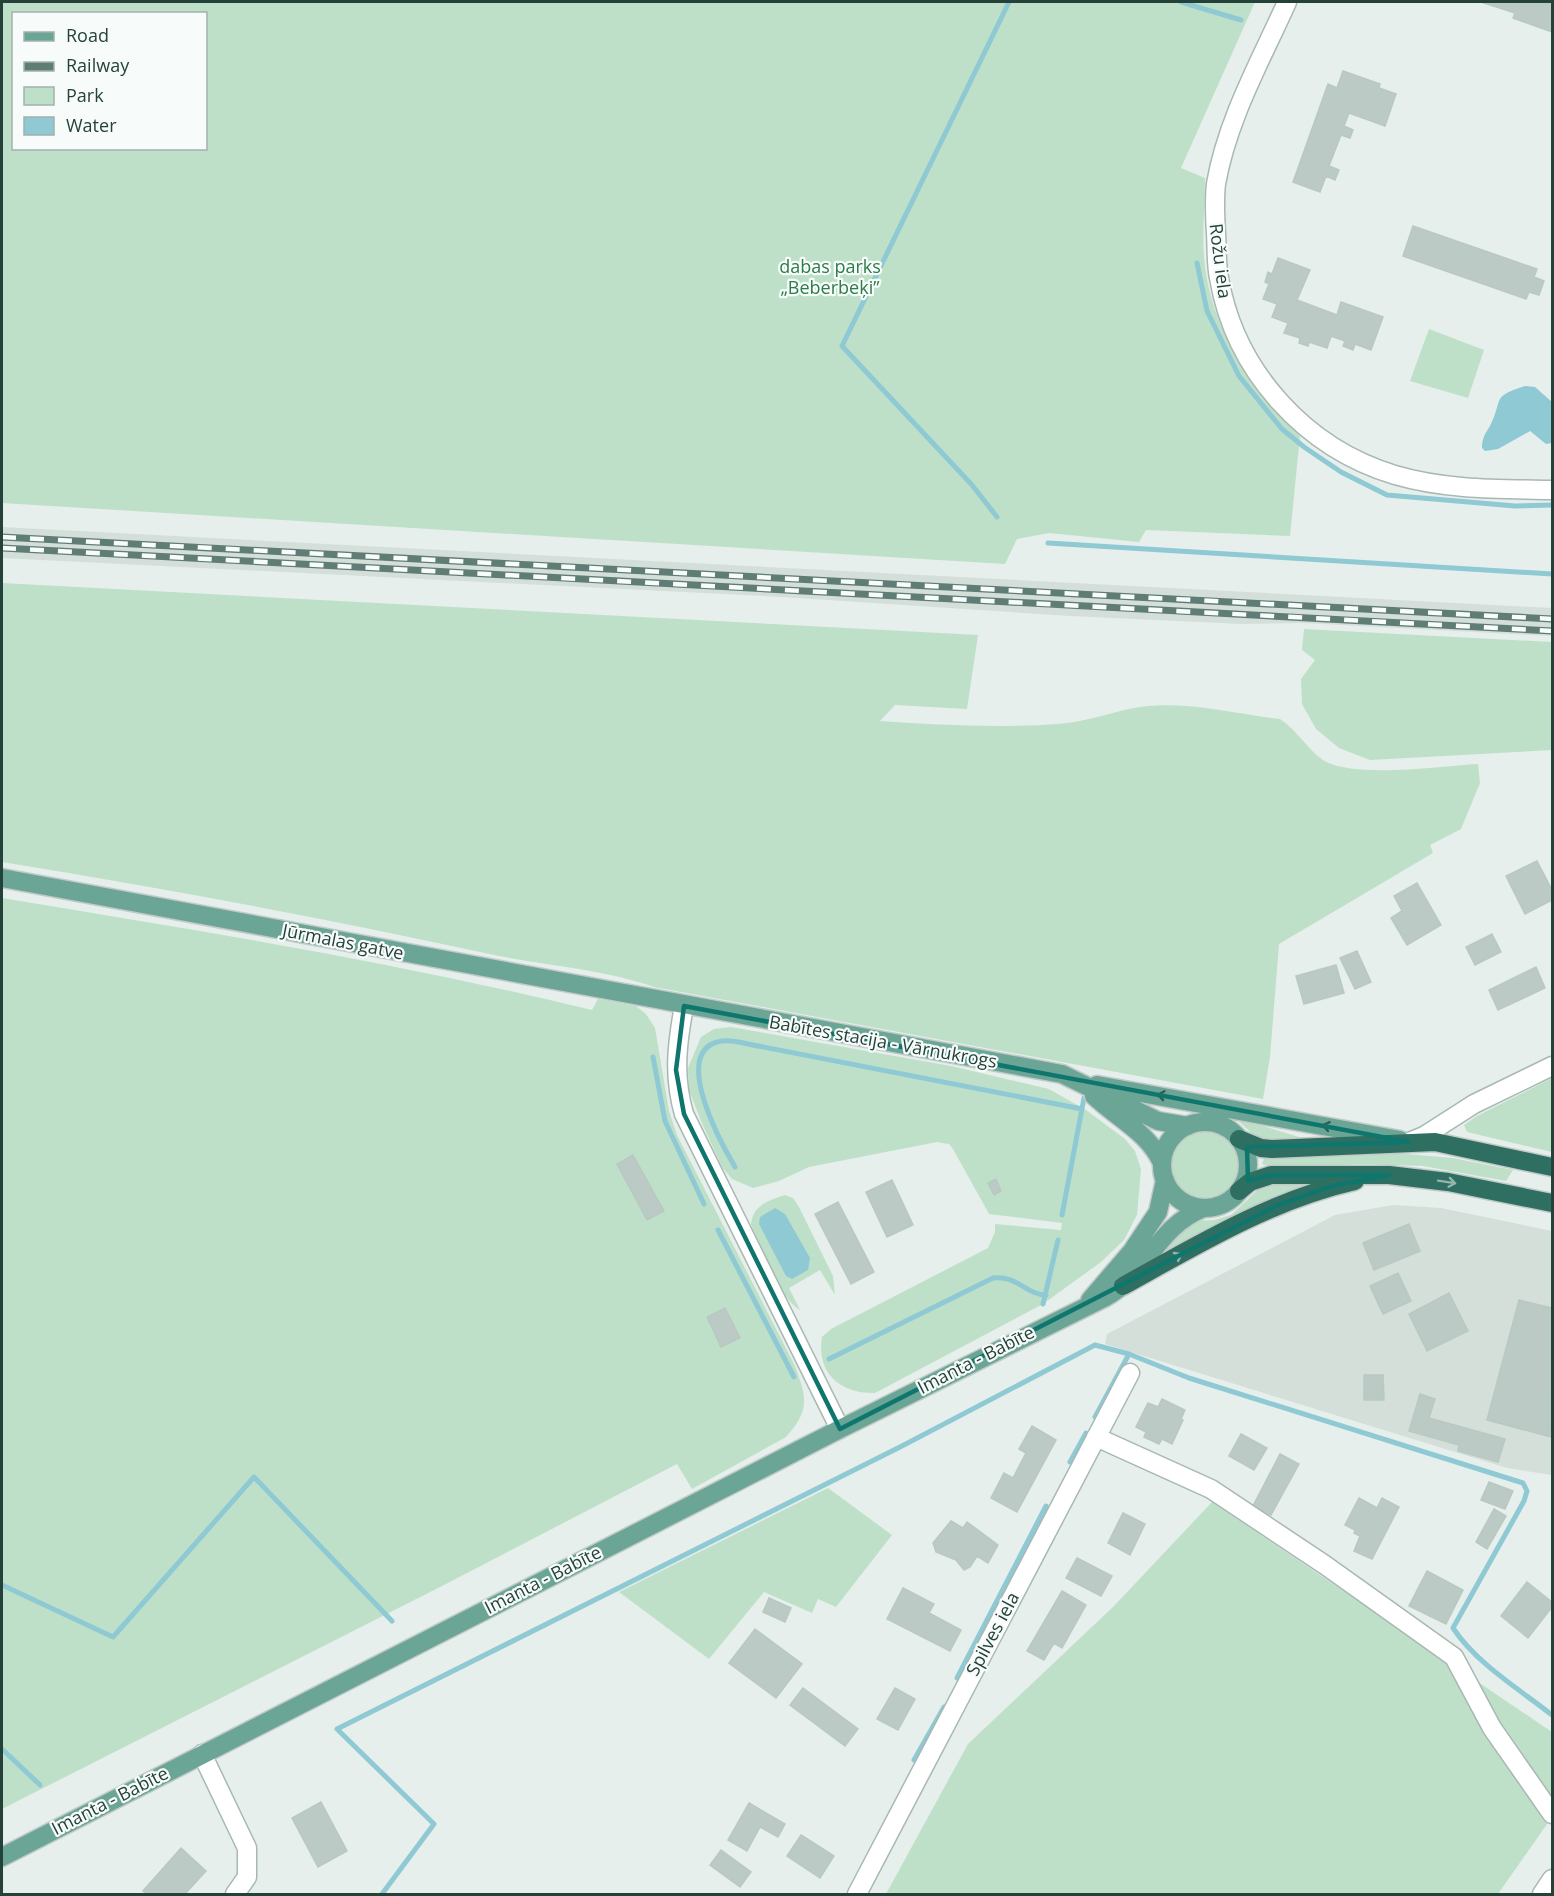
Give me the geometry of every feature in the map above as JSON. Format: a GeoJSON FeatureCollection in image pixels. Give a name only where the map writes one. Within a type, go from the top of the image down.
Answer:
{"type":"FeatureCollection","features":[{"type":"Feature","properties":{"kind":"highway"},"geometry":{"type":"LineString","coordinates":[[1239,1138],[1261,1148],[1272,1149],[1435,1142],[1552,1167]]}},
{"type":"Feature","properties":{"kind":"highway"},"geometry":{"type":"LineString","coordinates":[[1239,1191],[1250,1182],[1271,1175],[1389,1175],[1448,1182],[1552,1203]]}},
{"type":"Feature","properties":{"kind":"highway"},"geometry":{"type":"LineString","coordinates":[[1123,1286],[1278,1205],[1332,1186],[1389,1175]]}},
{"type":"Feature","properties":{"kind":"main road","name":"Jūrmalas gatve"},"geometry":{"type":"LineString","coordinates":[[2,878],[684,1006]]}},
{"type":"Feature","properties":{"kind":"main road","name":"Babītes stacija - Vārnukrogs"},"geometry":{"type":"LineString","coordinates":[[684,1006],[1062,1074],[1158,1121],[1188,1126]]}},
{"type":"Feature","properties":{"kind":"main road","name":"Babītes stacija - Vārnukrogs"},"geometry":{"type":"LineString","coordinates":[[1080,1082],[1112,1112],[1147,1138],[1163,1172]]}},
{"type":"Feature","properties":{"kind":"main road"},"geometry":{"type":"LineString","coordinates":[[1080,1082],[1224,1106],[1409,1142]]}},
{"type":"Feature","properties":{"kind":"main road"},"geometry":{"type":"LineString","coordinates":[[1210,1122],[1221,1125],[1239,1138],[1244,1148],[1248,1170],[1239,1191],[1223,1204],[1204,1208],[1176,1197],[1163,1172],[1169,1141],[1188,1126],[1210,1122]]}},
{"type":"Feature","properties":{"kind":"main road","name":"Imanta - Babīte"},"geometry":{"type":"LineString","coordinates":[[1085,1305],[1132,1251],[1158,1212],[1163,1172]]}},
{"type":"Feature","properties":{"kind":"main road","name":"Imanta - Babīte"},"geometry":{"type":"LineString","coordinates":[[2,1857],[1123,1286],[1175,1223],[1204,1208]]}},
{"type":"Feature","properties":{"kind":"street","name":"Rožu iela"},"geometry":{"type":"LineString","coordinates":[[1287,2],[1237,116],[1216,185],[1215,248],[1219,279],[1230,319],[1247,356],[1273,395],[1294,418],[1319,438],[1372,467],[1424,482],[1448,486],[1552,490]]}},
{"type":"Feature","properties":{"kind":"street"},"geometry":{"type":"LineString","coordinates":[[684,1006],[676,1070],[677,1091],[684,1114],[840,1429]]}},
{"type":"Feature","properties":{"kind":"street"},"geometry":{"type":"LineString","coordinates":[[1409,1142],[1430,1133],[1474,1104],[1552,1066]]}},
{"type":"Feature","properties":{"kind":"street","name":"Spilves iela"},"geometry":{"type":"LineString","coordinates":[[857,1894],[1130,1373]]}},
{"type":"Feature","properties":{"kind":"street"},"geometry":{"type":"LineString","coordinates":[[1096,1437],[1211,1489],[1325,1565],[1454,1657],[1492,1728],[1552,1814]]}},
{"type":"Feature","properties":{"kind":"street"},"geometry":{"type":"LineString","coordinates":[[202,1754],[247,1848],[247,1877],[235,1894]]}},
{"type":"Feature","properties":{"kind":"street"},"geometry":{"type":"LineString","coordinates":[[1542,1894],[1552,1879]]}},
{"type":"Feature","properties":{"kind":"highlighted area"},"geometry":{"type":"Polygon","coordinates":[[[684,1006],[1409,1142],[1247,1147],[1248,1181],[1271,1175],[1389,1175],[1332,1186],[1278,1205],[840,1429],[684,1114],[676,1070],[684,1006]]]}},
{"type":"Feature","properties":{"kind":"shaded area"},"geometry":{"type":"Polygon","coordinates":[[[2,527],[1552,608],[1552,636],[1304,623],[1242,624],[1070,616],[782,597],[2,558],[2,527]]]}},
{"type":"Feature","properties":{"kind":"shaded area"},"geometry":{"type":"Polygon","coordinates":[[[1393,1205],[1441,1208],[1552,1231],[1552,1475],[1507,1468],[1105,1344],[1107,1334],[1335,1215],[1393,1205]]]}},
{"type":"Feature","properties":{"kind":"green space","name":"dabas parks „Beberbeķi”"},"geometry":{"type":"Polygon","coordinates":[[[2,2],[1255,2],[1181,168],[1205,178],[1204,257],[1208,283],[1224,332],[1236,355],[1265,397],[1300,436],[1290,536],[1146,530],[1139,542],[1049,533],[1017,539],[1005,564],[2,503],[2,2]]]}},
{"type":"Feature","properties":{"kind":"green space"},"geometry":{"type":"Polygon","coordinates":[[[1429,329],[1484,350],[1468,398],[1410,381],[1429,329]]]}},
{"type":"Feature","properties":{"kind":"green space"},"geometry":{"type":"Polygon","coordinates":[[[2,583],[978,635],[967,709],[895,705],[880,721],[969,726],[1036,725],[1070,723],[1148,706],[1197,707],[1280,719],[1292,728],[1317,756],[1337,766],[1355,769],[1398,770],[1478,764],[1480,783],[1461,829],[1430,845],[1433,853],[1279,944],[1270,1057],[1263,1099],[654,987],[615,976],[494,955],[248,905],[2,862],[2,583]]]}},
{"type":"Feature","properties":{"kind":"green space"},"geometry":{"type":"Polygon","coordinates":[[[1304,629],[1552,642],[1552,750],[1370,760],[1339,748],[1316,729],[1302,704],[1301,679],[1315,660],[1302,650],[1304,629]]]}},
{"type":"Feature","properties":{"kind":"green space"},"geometry":{"type":"Polygon","coordinates":[[[2,898],[371,962],[592,1010],[598,999],[636,1006],[646,1014],[655,1028],[669,1111],[677,1135],[795,1366],[804,1395],[804,1403],[803,1411],[794,1428],[786,1437],[692,1489],[677,1464],[2,1809],[2,898]]]}},
{"type":"Feature","properties":{"kind":"green space"},"geometry":{"type":"Polygon","coordinates":[[[731,1027],[951,1066],[1049,1089],[1086,1110],[1125,1139],[1135,1151],[1141,1169],[1137,1215],[1124,1240],[1101,1262],[1043,1304],[875,1393],[852,1390],[834,1379],[823,1362],[822,1337],[831,1329],[988,1248],[995,1232],[995,1224],[1061,1230],[1062,1223],[989,1214],[953,1149],[949,1144],[937,1142],[809,1167],[779,1181],[753,1188],[732,1179],[722,1167],[701,1121],[689,1090],[688,1068],[701,1037],[714,1029],[731,1027]]]}},
{"type":"Feature","properties":{"kind":"green space"},"geometry":{"type":"Polygon","coordinates":[[[1552,1078],[1552,1152],[1467,1132],[1464,1125],[1477,1116],[1552,1078]]]}},
{"type":"Feature","properties":{"kind":"green space"},"geometry":{"type":"Polygon","coordinates":[[[1234,1117],[1302,1138],[1279,1142],[1257,1138],[1234,1117]]]}},
{"type":"Feature","properties":{"kind":"green space"},"geometry":{"type":"Polygon","coordinates":[[[1205,1129],[1219,1132],[1231,1139],[1238,1151],[1241,1165],[1238,1179],[1231,1191],[1219,1198],[1205,1201],[1191,1198],[1179,1191],[1172,1179],[1169,1165],[1172,1151],[1179,1139],[1191,1132],[1205,1129]]]}},
{"type":"Feature","properties":{"kind":"green space"},"geometry":{"type":"Polygon","coordinates":[[[1382,1152],[1453,1158],[1513,1170],[1506,1181],[1423,1166],[1361,1164],[1273,1168],[1262,1164],[1265,1156],[1382,1152]]]}},
{"type":"Feature","properties":{"kind":"green space"},"geometry":{"type":"Polygon","coordinates":[[[1283,1181],[1313,1184],[1276,1198],[1147,1268],[1179,1227],[1192,1221],[1214,1220],[1231,1215],[1262,1186],[1283,1181]]]}},
{"type":"Feature","properties":{"kind":"green space"},"geometry":{"type":"Polygon","coordinates":[[[785,1195],[793,1198],[799,1207],[833,1276],[835,1295],[820,1270],[789,1288],[800,1310],[792,1304],[777,1284],[751,1224],[758,1208],[768,1201],[785,1195]]]}},
{"type":"Feature","properties":{"kind":"green space"},"geometry":{"type":"Polygon","coordinates":[[[828,1488],[892,1535],[836,1607],[818,1599],[812,1613],[764,1592],[709,1659],[619,1592],[828,1488]]]}},
{"type":"Feature","properties":{"kind":"green space"},"geometry":{"type":"Polygon","coordinates":[[[1212,1502],[1552,1732],[1552,1817],[1498,1894],[886,1894],[968,1744],[1114,1606],[1212,1502]]]}},
{"type":"Feature","properties":{"kind":"water"},"geometry":{"type":"Polygon","coordinates":[[[1525,386],[1535,387],[1552,402],[1552,443],[1546,444],[1530,431],[1498,449],[1485,451],[1482,448],[1483,439],[1502,396],[1525,386]]]}},
{"type":"Feature","properties":{"kind":"water"},"geometry":{"type":"Polygon","coordinates":[[[775,1208],[785,1214],[810,1258],[808,1270],[792,1279],[786,1276],[759,1224],[760,1217],[775,1208]]]}},
{"type":"Feature","properties":{"kind":"building"},"geometry":{"type":"Polygon","coordinates":[[[1481,2],[1552,2],[1552,32],[1513,18],[1515,13],[1481,2]]]}},
{"type":"Feature","properties":{"kind":"building"},"geometry":{"type":"Polygon","coordinates":[[[1343,71],[1380,84],[1379,88],[1396,94],[1385,126],[1349,113],[1344,126],[1353,130],[1350,138],[1341,135],[1329,166],[1339,170],[1335,180],[1326,176],[1320,192],[1293,182],[1328,84],[1337,88],[1343,71]]]}},
{"type":"Feature","properties":{"kind":"building"},"geometry":{"type":"Polygon","coordinates":[[[1413,226],[1537,269],[1534,277],[1544,281],[1539,295],[1529,292],[1526,299],[1403,256],[1413,226]]]}},
{"type":"Feature","properties":{"kind":"building"},"geometry":{"type":"Polygon","coordinates":[[[1278,258],[1310,270],[1297,300],[1337,315],[1341,302],[1383,317],[1371,350],[1355,344],[1353,350],[1343,346],[1345,341],[1331,336],[1327,348],[1309,342],[1308,346],[1299,343],[1300,338],[1284,333],[1288,323],[1272,317],[1277,304],[1263,299],[1269,284],[1265,282],[1268,272],[1272,274],[1278,258]]]}},
{"type":"Feature","properties":{"kind":"building"},"geometry":{"type":"Polygon","coordinates":[[[1537,861],[1552,890],[1552,900],[1525,914],[1506,876],[1537,861]]]}},
{"type":"Feature","properties":{"kind":"building"},"geometry":{"type":"Polygon","coordinates":[[[1417,883],[1441,925],[1407,945],[1391,918],[1402,911],[1394,896],[1417,883]]]}},
{"type":"Feature","properties":{"kind":"building"},"geometry":{"type":"Polygon","coordinates":[[[1492,934],[1501,952],[1475,965],[1466,947],[1492,934]]]}},
{"type":"Feature","properties":{"kind":"building"},"geometry":{"type":"Polygon","coordinates":[[[1357,951],[1371,982],[1355,989],[1340,958],[1357,951]]]}},
{"type":"Feature","properties":{"kind":"building"},"geometry":{"type":"Polygon","coordinates":[[[1336,965],[1344,993],[1304,1004],[1296,976],[1336,965]]]}},
{"type":"Feature","properties":{"kind":"building"},"geometry":{"type":"Polygon","coordinates":[[[1536,967],[1545,988],[1498,1010],[1489,990],[1536,967]]]}},
{"type":"Feature","properties":{"kind":"building"},"geometry":{"type":"Polygon","coordinates":[[[633,1155],[664,1211],[647,1220],[617,1164],[633,1155]]]}},
{"type":"Feature","properties":{"kind":"building"},"geometry":{"type":"Polygon","coordinates":[[[996,1179],[1001,1191],[994,1195],[988,1183],[996,1179]]]}},
{"type":"Feature","properties":{"kind":"building"},"geometry":{"type":"Polygon","coordinates":[[[892,1180],[913,1225],[887,1237],[866,1192],[892,1180]]]}},
{"type":"Feature","properties":{"kind":"building"},"geometry":{"type":"Polygon","coordinates":[[[838,1202],[874,1272],[851,1284],[815,1214],[838,1202]]]}},
{"type":"Feature","properties":{"kind":"building"},"geometry":{"type":"Polygon","coordinates":[[[1409,1224],[1420,1251],[1374,1270],[1363,1243],[1409,1224]]]}},
{"type":"Feature","properties":{"kind":"building"},"geometry":{"type":"Polygon","coordinates":[[[1398,1273],[1411,1301],[1383,1314],[1370,1286],[1398,1273]]]}},
{"type":"Feature","properties":{"kind":"building"},"geometry":{"type":"Polygon","coordinates":[[[1449,1293],[1468,1331],[1427,1351],[1409,1314],[1449,1293]]]}},
{"type":"Feature","properties":{"kind":"building"},"geometry":{"type":"Polygon","coordinates":[[[1519,1300],[1552,1308],[1551,1437],[1487,1420],[1519,1300]]]}},
{"type":"Feature","properties":{"kind":"building"},"geometry":{"type":"Polygon","coordinates":[[[725,1308],[740,1338],[721,1347],[707,1317],[725,1308]]]}},
{"type":"Feature","properties":{"kind":"building"},"geometry":{"type":"Polygon","coordinates":[[[1364,1375],[1383,1375],[1384,1400],[1364,1400],[1364,1375]]]}},
{"type":"Feature","properties":{"kind":"building"},"geometry":{"type":"Polygon","coordinates":[[[1420,1394],[1435,1399],[1429,1418],[1505,1439],[1498,1462],[1458,1451],[1459,1445],[1409,1431],[1420,1394]]]}},
{"type":"Feature","properties":{"kind":"building"},"geometry":{"type":"Polygon","coordinates":[[[1162,1399],[1185,1410],[1172,1444],[1162,1439],[1159,1444],[1144,1437],[1146,1432],[1136,1427],[1148,1403],[1158,1407],[1162,1399]]]}},
{"type":"Feature","properties":{"kind":"building"},"geometry":{"type":"Polygon","coordinates":[[[1032,1426],[1056,1440],[1017,1512],[991,1498],[1004,1473],[1013,1478],[1026,1453],[1019,1449],[1032,1426]]]}},
{"type":"Feature","properties":{"kind":"building"},"geometry":{"type":"Polygon","coordinates":[[[1241,1434],[1267,1448],[1254,1470],[1229,1456],[1241,1434]]]}},
{"type":"Feature","properties":{"kind":"building"},"geometry":{"type":"Polygon","coordinates":[[[1280,1454],[1299,1464],[1271,1515],[1253,1506],[1280,1454]]]}},
{"type":"Feature","properties":{"kind":"building"},"geometry":{"type":"Polygon","coordinates":[[[1489,1482],[1513,1491],[1505,1509],[1481,1500],[1489,1482]]]}},
{"type":"Feature","properties":{"kind":"building"},"geometry":{"type":"Polygon","coordinates":[[[1359,1498],[1377,1508],[1382,1498],[1399,1507],[1372,1559],[1354,1551],[1360,1536],[1354,1533],[1355,1530],[1345,1525],[1359,1498]]]}},
{"type":"Feature","properties":{"kind":"building"},"geometry":{"type":"Polygon","coordinates":[[[1494,1509],[1506,1516],[1487,1549],[1476,1542],[1494,1509]]]}},
{"type":"Feature","properties":{"kind":"building"},"geometry":{"type":"Polygon","coordinates":[[[1123,1513],[1145,1524],[1130,1555],[1108,1543],[1123,1513]]]}},
{"type":"Feature","properties":{"kind":"building"},"geometry":{"type":"Polygon","coordinates":[[[951,1521],[963,1528],[967,1522],[998,1545],[988,1563],[977,1556],[970,1567],[964,1570],[956,1560],[936,1552],[933,1543],[951,1521]]]}},
{"type":"Feature","properties":{"kind":"building"},"geometry":{"type":"Polygon","coordinates":[[[1077,1558],[1112,1576],[1101,1596],[1066,1578],[1077,1558]]]}},
{"type":"Feature","properties":{"kind":"building"},"geometry":{"type":"Polygon","coordinates":[[[1427,1571],[1463,1590],[1446,1624],[1409,1606],[1427,1571]]]}},
{"type":"Feature","properties":{"kind":"building"},"geometry":{"type":"Polygon","coordinates":[[[1527,1582],[1552,1602],[1552,1607],[1528,1638],[1501,1616],[1527,1582]]]}},
{"type":"Feature","properties":{"kind":"building"},"geometry":{"type":"Polygon","coordinates":[[[903,1588],[934,1604],[929,1613],[961,1630],[950,1651],[887,1619],[903,1588]]]}},
{"type":"Feature","properties":{"kind":"building"},"geometry":{"type":"Polygon","coordinates":[[[1062,1591],[1086,1605],[1062,1648],[1054,1643],[1044,1660],[1027,1651],[1062,1591]]]}},
{"type":"Feature","properties":{"kind":"building"},"geometry":{"type":"Polygon","coordinates":[[[769,1598],[791,1608],[785,1622],[763,1612],[769,1598]]]}},
{"type":"Feature","properties":{"kind":"building"},"geometry":{"type":"Polygon","coordinates":[[[755,1629],[802,1664],[776,1698],[729,1663],[755,1629]]]}},
{"type":"Feature","properties":{"kind":"building"},"geometry":{"type":"Polygon","coordinates":[[[803,1688],[858,1729],[845,1746],[790,1705],[803,1688]]]}},
{"type":"Feature","properties":{"kind":"building"},"geometry":{"type":"Polygon","coordinates":[[[895,1688],[915,1699],[898,1730],[877,1719],[895,1688]]]}},
{"type":"Feature","properties":{"kind":"building"},"geometry":{"type":"Polygon","coordinates":[[[321,1802],[347,1851],[318,1867],[292,1818],[321,1802]]]}},
{"type":"Feature","properties":{"kind":"building"},"geometry":{"type":"Polygon","coordinates":[[[749,1803],[785,1824],[778,1837],[760,1827],[747,1851],[728,1840],[749,1803]]]}},
{"type":"Feature","properties":{"kind":"building"},"geometry":{"type":"Polygon","coordinates":[[[801,1835],[834,1856],[820,1878],[787,1856],[801,1835]]]}},
{"type":"Feature","properties":{"kind":"building"},"geometry":{"type":"Polygon","coordinates":[[[181,1848],[206,1871],[185,1894],[147,1894],[143,1891],[181,1848]]]}},
{"type":"Feature","properties":{"kind":"building"},"geometry":{"type":"Polygon","coordinates":[[[721,1850],[751,1872],[740,1887],[710,1865],[721,1850]]]}},
{"type":"Feature","properties":{"kind":"waterway"},"geometry":{"type":"LineString","coordinates":[[997,517],[972,485],[842,346],[1009,2]]}},
{"type":"Feature","properties":{"kind":"waterway"},"geometry":{"type":"LineString","coordinates":[[1181,2],[1241,20]]}},
{"type":"Feature","properties":{"kind":"waterway"},"geometry":{"type":"LineString","coordinates":[[1197,263],[1207,311],[1239,376],[1282,429],[1304,447],[1341,472],[1387,495],[1515,506],[1552,505]]}},
{"type":"Feature","properties":{"kind":"waterway"},"geometry":{"type":"LineString","coordinates":[[1048,543],[1552,574]]}},
{"type":"Feature","properties":{"kind":"waterway"},"geometry":{"type":"LineString","coordinates":[[735,1167],[712,1121],[699,1081],[699,1064],[704,1050],[722,1041],[737,1042],[1082,1109]]}},
{"type":"Feature","properties":{"kind":"waterway"},"geometry":{"type":"LineString","coordinates":[[653,1057],[665,1121],[704,1204]]}},
{"type":"Feature","properties":{"kind":"waterway"},"geometry":{"type":"LineString","coordinates":[[1062,1215],[1084,1098]]}},
{"type":"Feature","properties":{"kind":"waterway"},"geometry":{"type":"LineString","coordinates":[[718,1230],[794,1377]]}},
{"type":"Feature","properties":{"kind":"waterway"},"geometry":{"type":"LineString","coordinates":[[1043,1304],[1058,1240]]}},
{"type":"Feature","properties":{"kind":"waterway"},"geometry":{"type":"LineString","coordinates":[[829,1359],[993,1278],[1009,1279],[1033,1292],[1046,1295]]}},
{"type":"Feature","properties":{"kind":"waterway"},"geometry":{"type":"LineString","coordinates":[[382,1894],[434,1824],[337,1729],[902,1446],[1095,1345],[1129,1354],[1189,1378],[1523,1483],[1527,1491],[1524,1501],[1453,1628],[1486,1664],[1552,1715]]}},
{"type":"Feature","properties":{"kind":"waterway"},"geometry":{"type":"LineString","coordinates":[[1095,1417],[1129,1354]]}},
{"type":"Feature","properties":{"kind":"waterway"},"geometry":{"type":"LineString","coordinates":[[1070,1462],[1086,1433]]}},
{"type":"Feature","properties":{"kind":"waterway"},"geometry":{"type":"LineString","coordinates":[[2,1585],[113,1637],[254,1477],[392,1621]]}},
{"type":"Feature","properties":{"kind":"waterway"},"geometry":{"type":"LineString","coordinates":[[957,1678],[1046,1506]]}},
{"type":"Feature","properties":{"kind":"waterway"},"geometry":{"type":"LineString","coordinates":[[914,1760],[944,1707]]}},
{"type":"Feature","properties":{"kind":"waterway"},"geometry":{"type":"LineString","coordinates":[[2,1749],[40,1785]]}},
{"type":"Feature","properties":{"kind":"railway"},"geometry":{"type":"LineString","coordinates":[[2,537],[1552,619]]}},
{"type":"Feature","properties":{"kind":"railway"},"geometry":{"type":"LineString","coordinates":[[2,548],[1552,631]]}}]}
